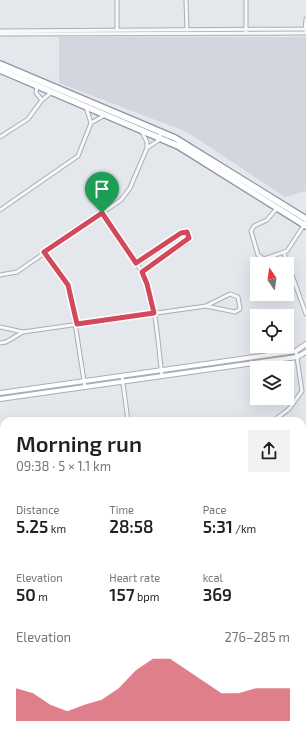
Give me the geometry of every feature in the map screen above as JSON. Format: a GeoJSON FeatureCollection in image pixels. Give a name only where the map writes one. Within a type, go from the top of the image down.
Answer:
{"type":"FeatureCollection","features":[{"type":"Feature","properties":{"kind":"highway"},"geometry":{"type":"LineString","coordinates":[[0,64],[38,83]]}},
{"type":"Feature","properties":{"kind":"highway"},"geometry":{"type":"LineString","coordinates":[[0,70],[54,89],[88,104],[105,114],[141,129],[160,134]]}},
{"type":"Feature","properties":{"kind":"highway"},"geometry":{"type":"LineString","coordinates":[[88,104],[104,107],[142,123],[209,161],[263,196],[281,204],[305,223]]}},
{"type":"Feature","properties":{"kind":"highway"},"geometry":{"type":"LineString","coordinates":[[263,196],[277,209],[305,223]]}},
{"type":"Feature","properties":{"kind":"main road"},"geometry":{"type":"LineString","coordinates":[[0,393],[296,351],[306,344]]}},
{"type":"Feature","properties":{"kind":"main road"},"geometry":{"type":"LineString","coordinates":[[0,399],[297,357],[306,352]]}},
{"type":"Feature","properties":{"kind":"street"},"geometry":{"type":"LineString","coordinates":[[117,0],[117,32]]}},
{"type":"Feature","properties":{"kind":"street"},"geometry":{"type":"LineString","coordinates":[[186,0],[187,34]]}},
{"type":"Feature","properties":{"kind":"street"},"geometry":{"type":"LineString","coordinates":[[246,0],[246,34]]}},
{"type":"Feature","properties":{"kind":"street"},"geometry":{"type":"LineString","coordinates":[[117,32],[187,34],[306,34],[306,19]]}},
{"type":"Feature","properties":{"kind":"street"},"geometry":{"type":"LineString","coordinates":[[0,34],[306,29]]}},
{"type":"Feature","properties":{"kind":"street"},"geometry":{"type":"LineString","coordinates":[[0,31],[18,33]]}},
{"type":"Feature","properties":{"kind":"street"},"geometry":{"type":"LineString","coordinates":[[38,83],[36,93],[42,100]]}},
{"type":"Feature","properties":{"kind":"street"},"geometry":{"type":"LineString","coordinates":[[0,137],[28,119],[42,100],[54,89]]}},
{"type":"Feature","properties":{"kind":"street"},"geometry":{"type":"LineString","coordinates":[[0,210],[75,159],[80,153],[91,123],[91,118],[86,112],[88,104]]}},
{"type":"Feature","properties":{"kind":"street"},"geometry":{"type":"LineString","coordinates":[[91,123],[105,114],[104,107]]}},
{"type":"Feature","properties":{"kind":"street"},"geometry":{"type":"LineString","coordinates":[[0,275],[17,272],[125,197],[147,148],[147,142],[141,129],[142,123]]}},
{"type":"Feature","properties":{"kind":"street"},"geometry":{"type":"LineString","coordinates":[[147,148],[157,142],[160,134]]}},
{"type":"Feature","properties":{"kind":"street"},"geometry":{"type":"LineString","coordinates":[[281,204],[267,220],[254,226],[251,235],[256,252],[261,257],[268,258],[284,253],[305,223]]}},
{"type":"Feature","properties":{"kind":"street"},"geometry":{"type":"LineString","coordinates":[[102,213],[142,272],[147,284],[154,313],[162,376]]}},
{"type":"Feature","properties":{"kind":"street"},"geometry":{"type":"LineString","coordinates":[[136,263],[181,233],[188,234],[189,238],[187,242],[142,272]]}},
{"type":"Feature","properties":{"kind":"street"},"geometry":{"type":"LineString","coordinates":[[44,252],[68,285],[77,324],[85,387]]}},
{"type":"Feature","properties":{"kind":"street"},"geometry":{"type":"LineString","coordinates":[[284,253],[306,314]]}},
{"type":"Feature","properties":{"kind":"street"},"geometry":{"type":"LineString","coordinates":[[0,327],[23,332],[206,306],[230,294],[238,297],[240,309],[235,312],[206,306]]}},
{"type":"Feature","properties":{"kind":"street"},"geometry":{"type":"LineString","coordinates":[[0,343],[6,342],[23,332]]}},
{"type":"Feature","properties":{"kind":"street"},"geometry":{"type":"LineString","coordinates":[[279,417],[290,408],[304,391],[296,351]]}},
{"type":"Feature","properties":{"kind":"street"},"geometry":{"type":"LineString","coordinates":[[122,376],[128,417]]}},
{"type":"Feature","properties":{"kind":"shaded area"},"geometry":{"type":"Polygon","coordinates":[[[59,37],[306,37],[306,191],[285,197],[187,132],[59,83],[59,37]]]}},
{"type":"Feature","properties":{"kind":"route"},"geometry":{"type":"LineString","coordinates":[[102,213],[136,263],[183,232],[187,232],[189,238],[187,242],[142,272],[147,284],[154,313],[77,324],[73,300],[68,285],[44,252],[102,213]]}}]}
